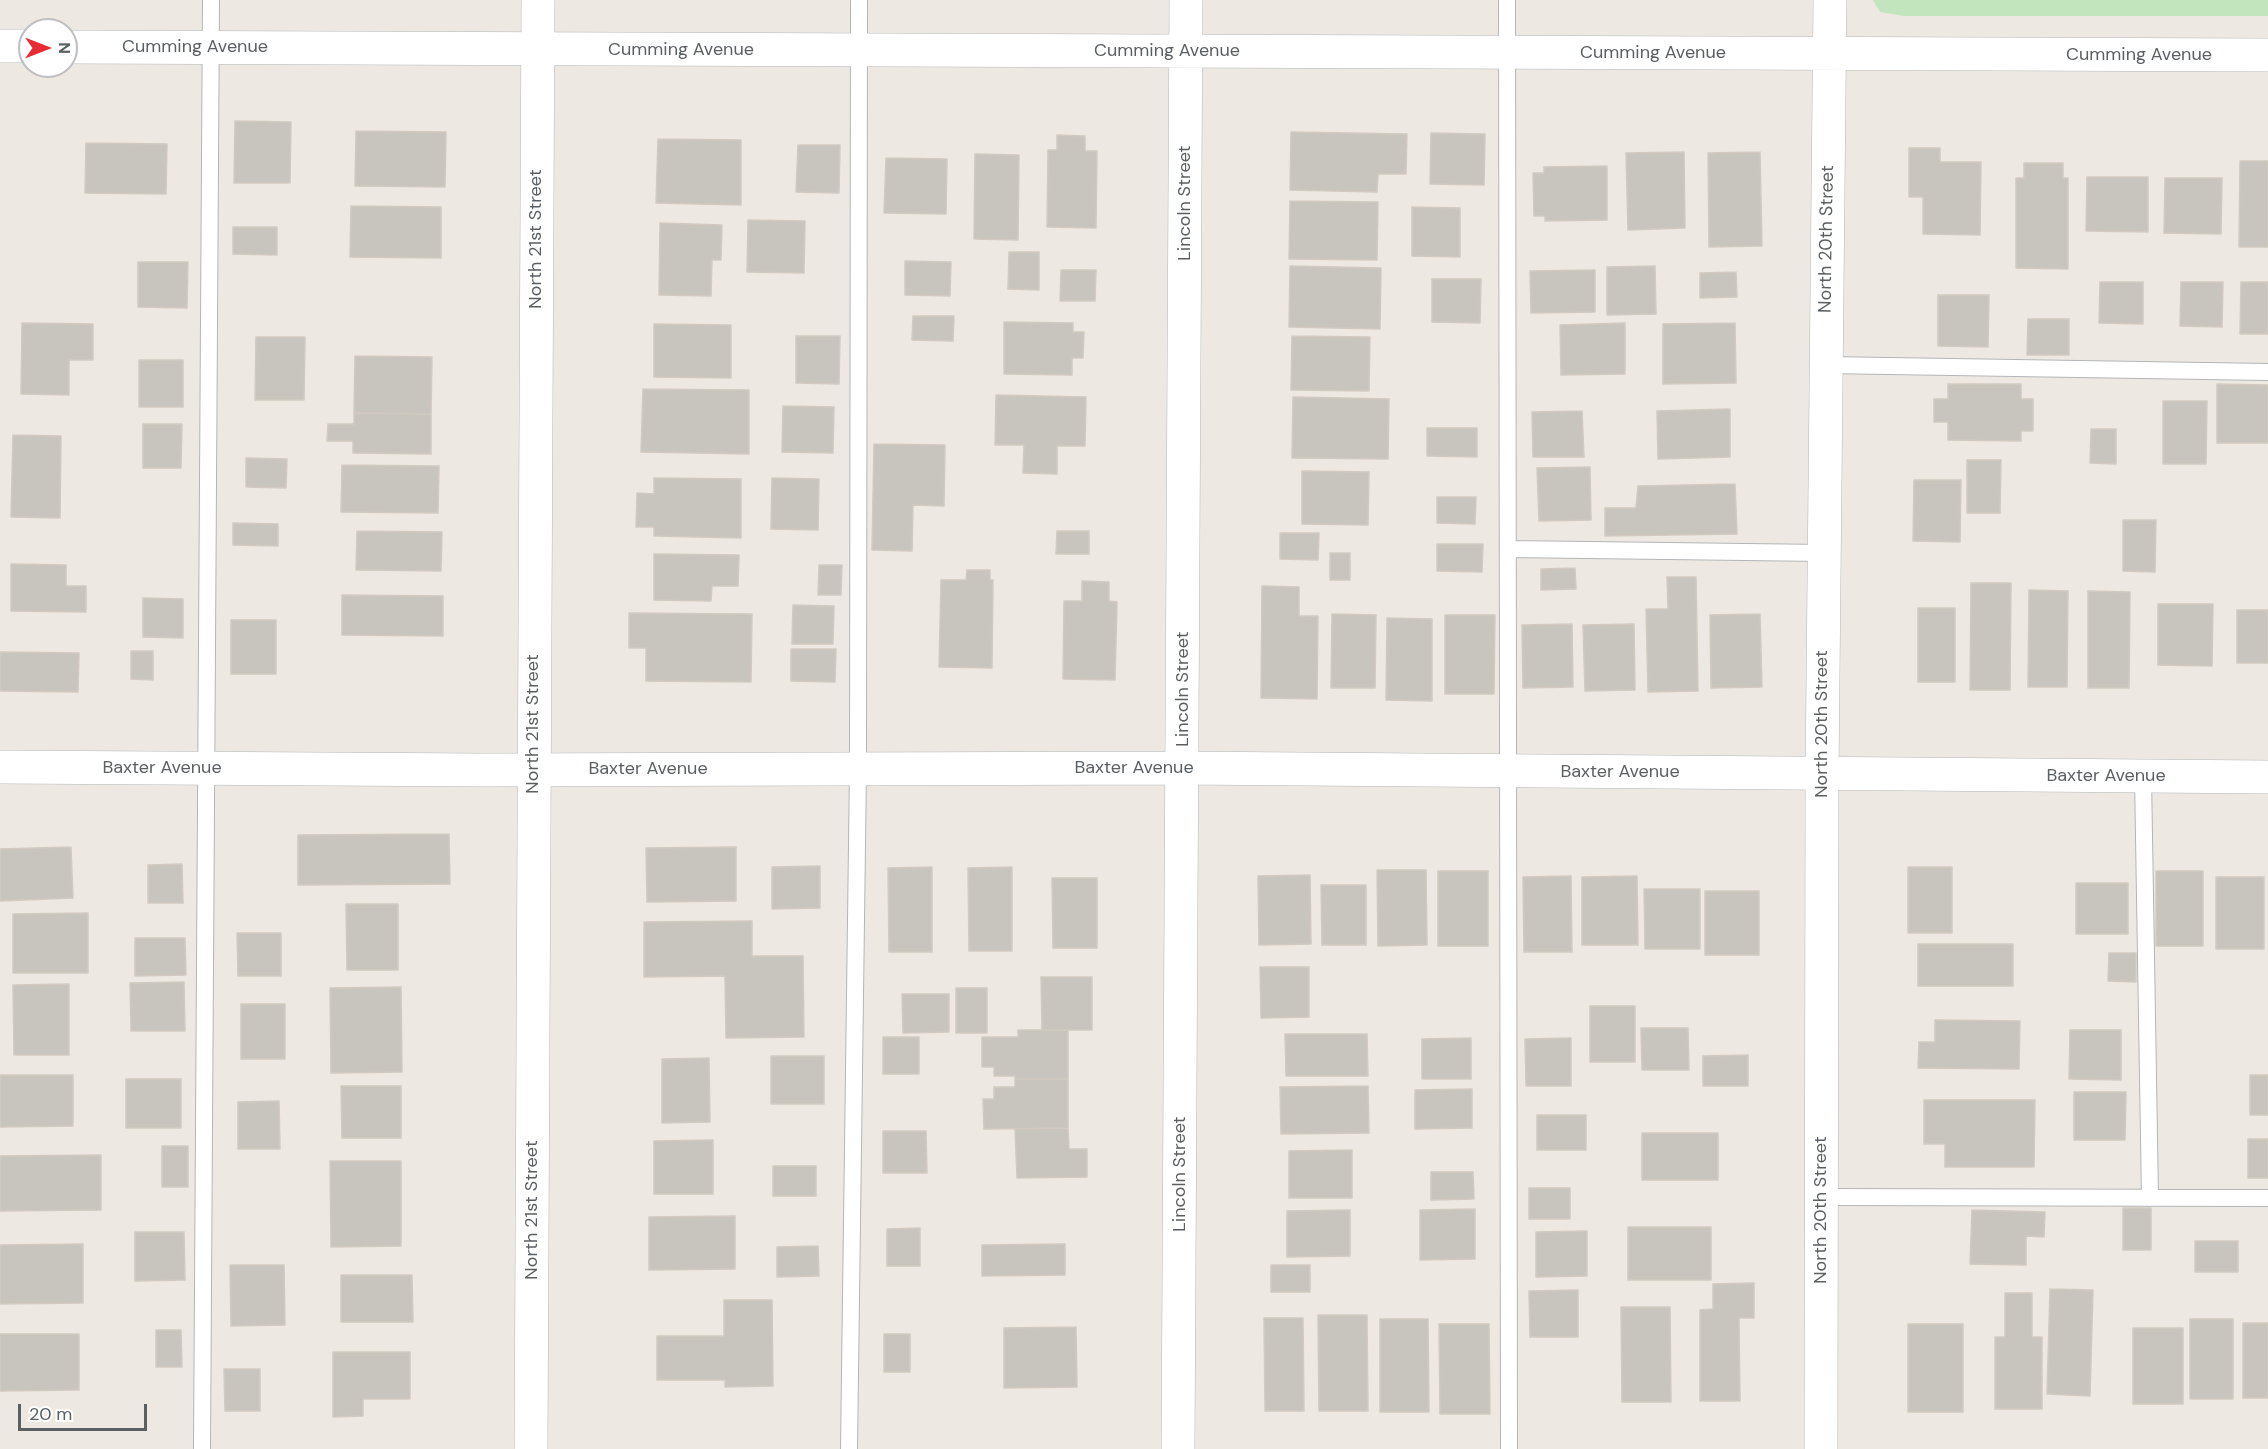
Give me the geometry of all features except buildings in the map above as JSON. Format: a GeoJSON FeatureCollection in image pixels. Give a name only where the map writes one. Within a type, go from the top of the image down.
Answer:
{"type":"FeatureCollection","features":[{"type":"Feature","properties":{"kind":"street","name":"North 21st Street"},"geometry":{"type":"LineString","coordinates":[[531,1449],[538,0]]}},
{"type":"Feature","properties":{"kind":"street","name":"Lincoln Street"},"geometry":{"type":"LineString","coordinates":[[1178,1449],[1186,0]]}},
{"type":"Feature","properties":{"kind":"street","name":"North 20th Street"},"geometry":{"type":"LineString","coordinates":[[1821,1449],[1822,774],[1830,0]]}},
{"type":"Feature","properties":{"kind":"street"},"geometry":{"type":"LineString","coordinates":[[0,46],[18,46]]}},
{"type":"Feature","properties":{"kind":"street","name":"Cumming Avenue"},"geometry":{"type":"LineString","coordinates":[[78,46],[537,50],[1829,52],[2268,56]]}},
{"type":"Feature","properties":{"kind":"street","name":"Baxter Avenue"},"geometry":{"type":"LineString","coordinates":[[0,767],[533,770],[1182,768],[2268,777]]}},
{"type":"Feature","properties":{"kind":"lane"},"geometry":{"type":"LineString","coordinates":[[202,1449],[211,0]]}},
{"type":"Feature","properties":{"kind":"lane"},"geometry":{"type":"LineString","coordinates":[[849,1449],[858,769],[859,0]]}},
{"type":"Feature","properties":{"kind":"lane"},"geometry":{"type":"LineString","coordinates":[[1507,0],[1510,772],[1509,1449]]}},
{"type":"Feature","properties":{"kind":"lane"},"geometry":{"type":"LineString","coordinates":[[1826,365],[2268,372]]}},
{"type":"Feature","properties":{"kind":"lane"},"geometry":{"type":"LineString","coordinates":[[1509,549],[1824,553]]}},
{"type":"Feature","properties":{"kind":"lane"},"geometry":{"type":"LineString","coordinates":[[2143,776],[2150,1198]]}},
{"type":"Feature","properties":{"kind":"lane"},"geometry":{"type":"LineString","coordinates":[[1821,1197],[2268,1198]]}},
{"type":"Feature","properties":{"kind":"green space"},"geometry":{"type":"Polygon","coordinates":[[[1873,0],[2268,0],[2268,16],[1904,16],[1880,12],[1873,0]]]}}]}
